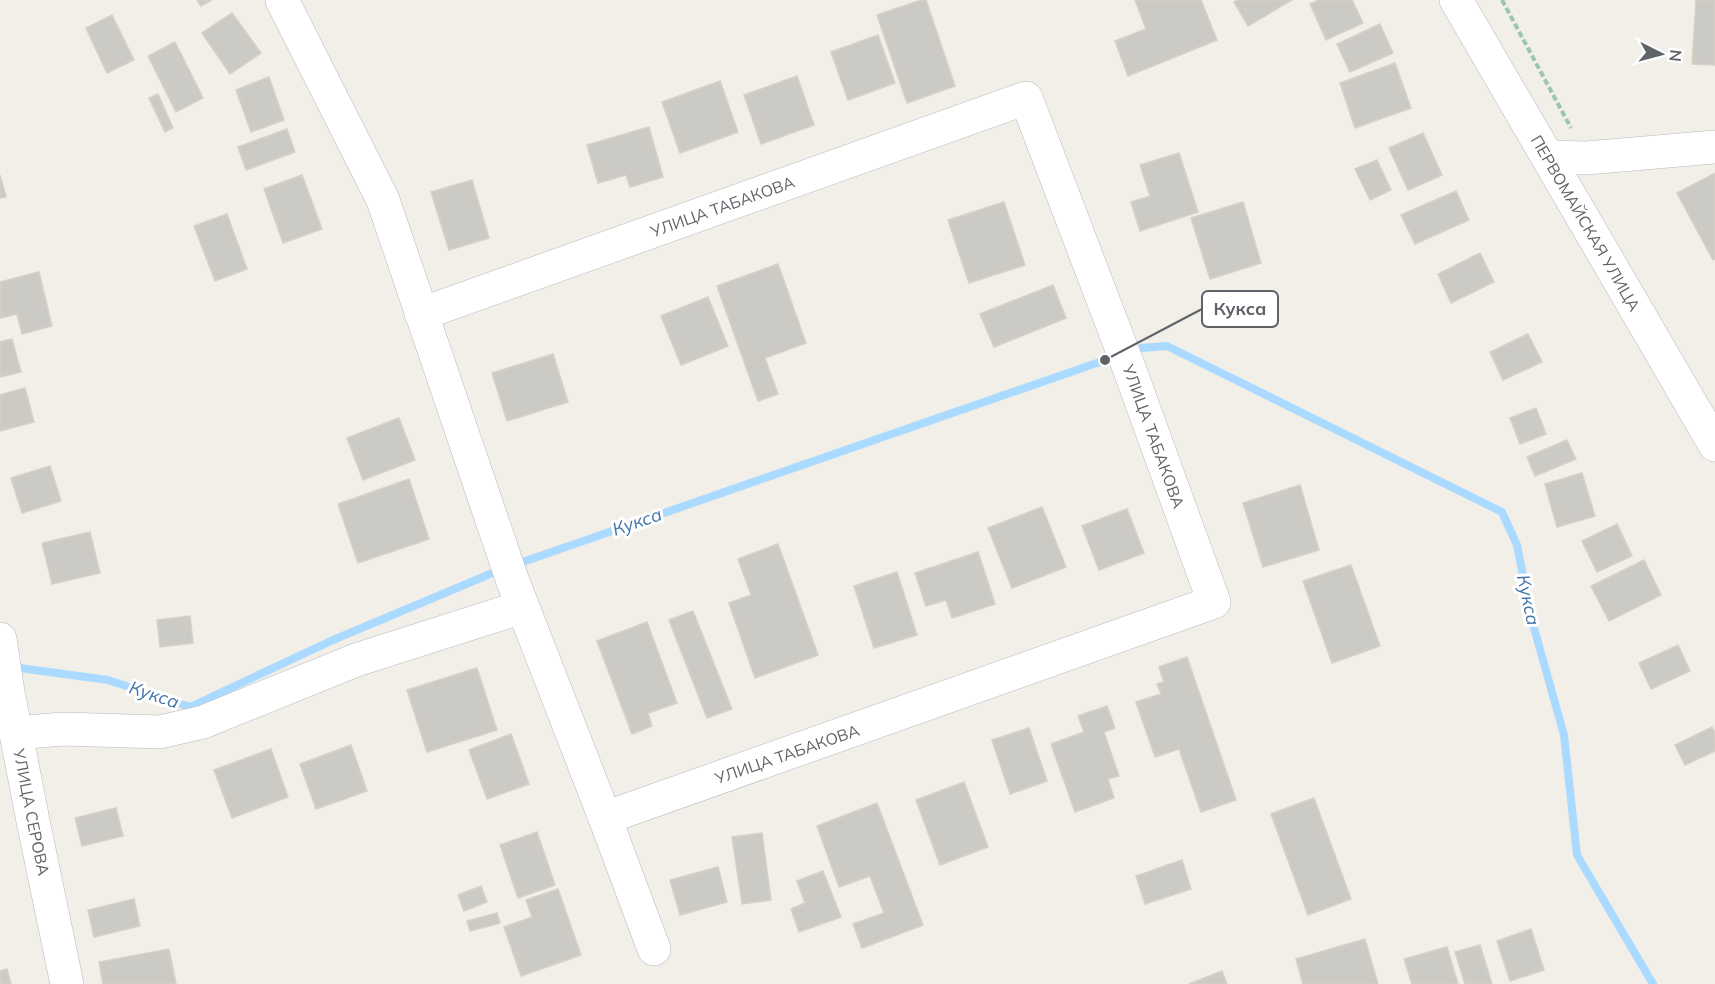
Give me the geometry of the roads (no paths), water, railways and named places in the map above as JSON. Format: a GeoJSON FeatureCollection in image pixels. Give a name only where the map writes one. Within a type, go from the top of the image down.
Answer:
{"type":"FeatureCollection","features":[{"type":"Feature","properties":{"kind":"street"},"geometry":{"type":"LineString","coordinates":[[282,0],[383,200],[513,581],[654,948]]}},
{"type":"Feature","properties":{"kind":"street","name":"ПЕРВОМАЙСКАЯ УЛИЦА"},"geometry":{"type":"LineString","coordinates":[[1456,0],[1715,445]]}},
{"type":"Feature","properties":{"kind":"street","name":"УЛИЦА ТАБАКОВА"},"geometry":{"type":"LineString","coordinates":[[421,314],[1026,98],[1124,355],[1214,602],[605,818]]}},
{"type":"Feature","properties":{"kind":"street"},"geometry":{"type":"LineString","coordinates":[[1548,157],[1587,158],[1715,147]]}},
{"type":"Feature","properties":{"kind":"street"},"geometry":{"type":"LineString","coordinates":[[16,733],[63,729],[160,732],[203,722],[356,660],[513,581]]}},
{"type":"Feature","properties":{"kind":"street","name":"УЛИЦА СЕРОВА"},"geometry":{"type":"LineString","coordinates":[[1,642],[8,692],[67,984]]}},
{"type":"Feature","properties":{"kind":"waterway","name":"Кукса"},"geometry":{"type":"LineString","coordinates":[[1129,352],[1141,348],[1167,346],[1502,512],[1517,545],[1531,617],[1564,735],[1577,855],[1653,984]]}},
{"type":"Feature","properties":{"kind":"waterway","name":"Кукса"},"geometry":{"type":"LineString","coordinates":[[514,565],[1117,356]]}},
{"type":"Feature","properties":{"kind":"waterway","name":"Кукса"},"geometry":{"type":"LineString","coordinates":[[12,667],[108,680],[190,707],[333,640],[502,569]]}},
{"type":"Feature","properties":{"kind":"place","name":"Кукса"},"geometry":{"type":"Point","coordinates":[1105,360]}}]}
